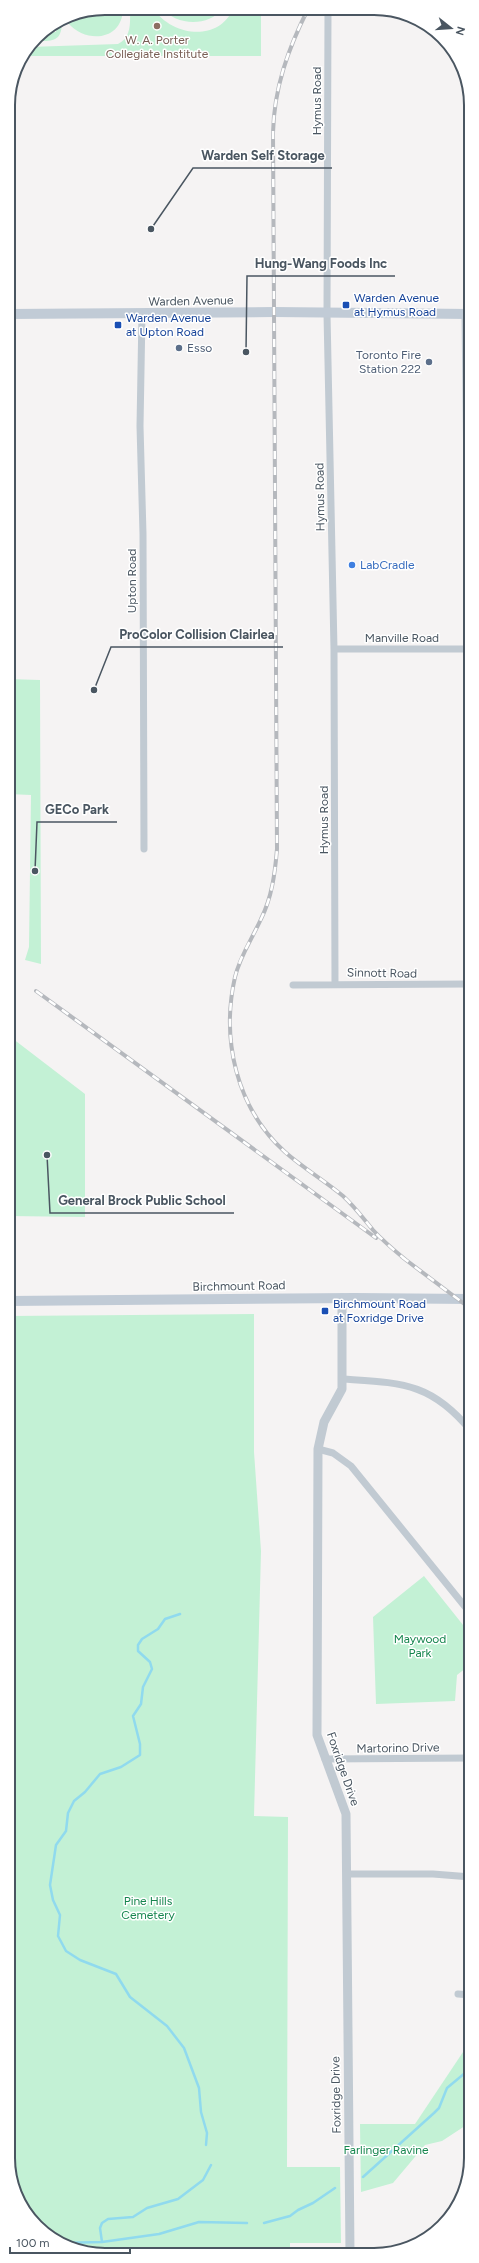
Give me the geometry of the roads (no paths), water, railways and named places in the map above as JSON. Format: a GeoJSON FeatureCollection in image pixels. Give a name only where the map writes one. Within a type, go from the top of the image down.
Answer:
{"type":"FeatureCollection","features":[{"type":"Feature","properties":{"kind":"main road","name":"Warden Avenue"},"geometry":{"type":"LineString","coordinates":[[15,314],[274,312],[327,314],[464,314]]}},
{"type":"Feature","properties":{"kind":"main road","name":"Birchmount Road"},"geometry":{"type":"LineString","coordinates":[[15,1301],[342,1298],[464,1299]]}},
{"type":"Feature","properties":{"kind":"street","name":"Hymus Road"},"geometry":{"type":"LineString","coordinates":[[328,15],[327,314],[334,650],[335,983]]}},
{"type":"Feature","properties":{"kind":"street","name":"Upton Road"},"geometry":{"type":"LineString","coordinates":[[142,314],[140,434],[143,534],[144,849]]}},
{"type":"Feature","properties":{"kind":"street","name":"Manville Road"},"geometry":{"type":"LineString","coordinates":[[334,650],[464,649]]}},
{"type":"Feature","properties":{"kind":"street","name":"Sinnott Road"},"geometry":{"type":"LineString","coordinates":[[293,985],[335,983],[464,984]]}},
{"type":"Feature","properties":{"kind":"street","name":"Foxridge Drive"},"geometry":{"type":"LineString","coordinates":[[342,1298],[342,1388],[324,1422],[318,1449],[316,1504],[316,1735],[346,1814],[350,2248]]}},
{"type":"Feature","properties":{"kind":"street"},"geometry":{"type":"LineString","coordinates":[[343,1379],[396,1383],[422,1391],[455,1413],[464,1423]]}},
{"type":"Feature","properties":{"kind":"street"},"geometry":{"type":"LineString","coordinates":[[318,1449],[333,1453],[351,1466],[464,1605]]}},
{"type":"Feature","properties":{"kind":"street","name":"Martorino Drive"},"geometry":{"type":"LineString","coordinates":[[325,1759],[464,1758]]}},
{"type":"Feature","properties":{"kind":"street"},"geometry":{"type":"LineString","coordinates":[[347,1874],[433,1874],[464,1876]]}},
{"type":"Feature","properties":{"kind":"street"},"geometry":{"type":"LineString","coordinates":[[458,1994],[464,1994]]}},
{"type":"Feature","properties":{"kind":"waterway"},"geometry":{"type":"LineString","coordinates":[[180,1614],[165,1619],[158,1629],[142,1639],[138,1645],[138,1651],[150,1662],[152,1669],[143,1687],[141,1704],[133,1716],[140,1744],[140,1755],[121,1767],[100,1774],[85,1792],[74,1801],[68,1813],[66,1831],[56,1845],[50,1885],[53,1900],[60,1915],[58,1936],[66,1951],[80,1960],[116,1974],[130,1997],[167,2026],[184,2048],[199,2088],[201,2112],[207,2133],[206,2145]]}},
{"type":"Feature","properties":{"kind":"waterway"},"geometry":{"type":"LineString","coordinates":[[363,2177],[439,2108],[447,2088],[464,2074]]}},
{"type":"Feature","properties":{"kind":"waterway"},"geometry":{"type":"LineString","coordinates":[[102,2242],[100,2228],[102,2223],[108,2219],[133,2217],[147,2208],[178,2199],[203,2180],[211,2165]]}},
{"type":"Feature","properties":{"kind":"waterway"},"geometry":{"type":"LineString","coordinates":[[264,2223],[290,2216],[335,2188]]}},
{"type":"Feature","properties":{"kind":"waterway"},"geometry":{"type":"LineString","coordinates":[[75,2243],[102,2242],[159,2234],[199,2222],[247,2223]]}},
{"type":"Feature","properties":{"kind":"railway"},"geometry":{"type":"LineString","coordinates":[[305,15],[294,39],[283,69],[276,100],[273,133],[277,849],[274,876],[268,902],[237,969],[231,1001],[230,1024],[236,1071],[244,1094],[255,1115],[268,1134],[292,1158],[343,1196],[377,1234],[406,1260]]}},
{"type":"Feature","properties":{"kind":"railway"},"geometry":{"type":"LineString","coordinates":[[36,991],[376,1238]]}},
{"type":"Feature","properties":{"kind":"railway"},"geometry":{"type":"LineString","coordinates":[[402,1257],[464,1304]]}},
{"type":"Feature","properties":{"kind":"place","name":"W. A. Porter Collegiate Institute"},"geometry":{"type":"Point","coordinates":[157,26]}},
{"type":"Feature","properties":{"kind":"place","name":"Warden Self Storage"},"geometry":{"type":"Point","coordinates":[151,229]}},
{"type":"Feature","properties":{"kind":"place","name":"Warden Avenue at Hymus Road"},"geometry":{"type":"Point","coordinates":[346,305]}},
{"type":"Feature","properties":{"kind":"place","name":"Warden Avenue at Upton Road"},"geometry":{"type":"Point","coordinates":[118,325]}},
{"type":"Feature","properties":{"kind":"place","name":"Esso"},"geometry":{"type":"Point","coordinates":[179,348]}},
{"type":"Feature","properties":{"kind":"place","name":"Hung-Wang Foods Inc"},"geometry":{"type":"Point","coordinates":[246,352]}},
{"type":"Feature","properties":{"kind":"place","name":"Toronto Fire Station 222"},"geometry":{"type":"Point","coordinates":[429,362]}},
{"type":"Feature","properties":{"kind":"place","name":"LabCradle"},"geometry":{"type":"Point","coordinates":[352,565]}},
{"type":"Feature","properties":{"kind":"place","name":"ProColor Collision Clairlea"},"geometry":{"type":"Point","coordinates":[94,690]}},
{"type":"Feature","properties":{"kind":"place","name":"GECo Park"},"geometry":{"type":"Point","coordinates":[35,871]}},
{"type":"Feature","properties":{"kind":"place","name":"General Brock Public School"},"geometry":{"type":"Point","coordinates":[47,1155]}},
{"type":"Feature","properties":{"kind":"place","name":"Birchmount Road at Foxridge Drive"},"geometry":{"type":"Point","coordinates":[325,1311]}},
{"type":"Feature","properties":{"kind":"park label","name":"Maywood Park"},"geometry":{"type":"Point","coordinates":[420,1646]}},
{"type":"Feature","properties":{"kind":"park label","name":"Pine Hills Cemetery"},"geometry":{"type":"Point","coordinates":[148,1908]}},
{"type":"Feature","properties":{"kind":"park label","name":"Farlinger Ravine"},"geometry":{"type":"Point","coordinates":[386,2150]}}]}
